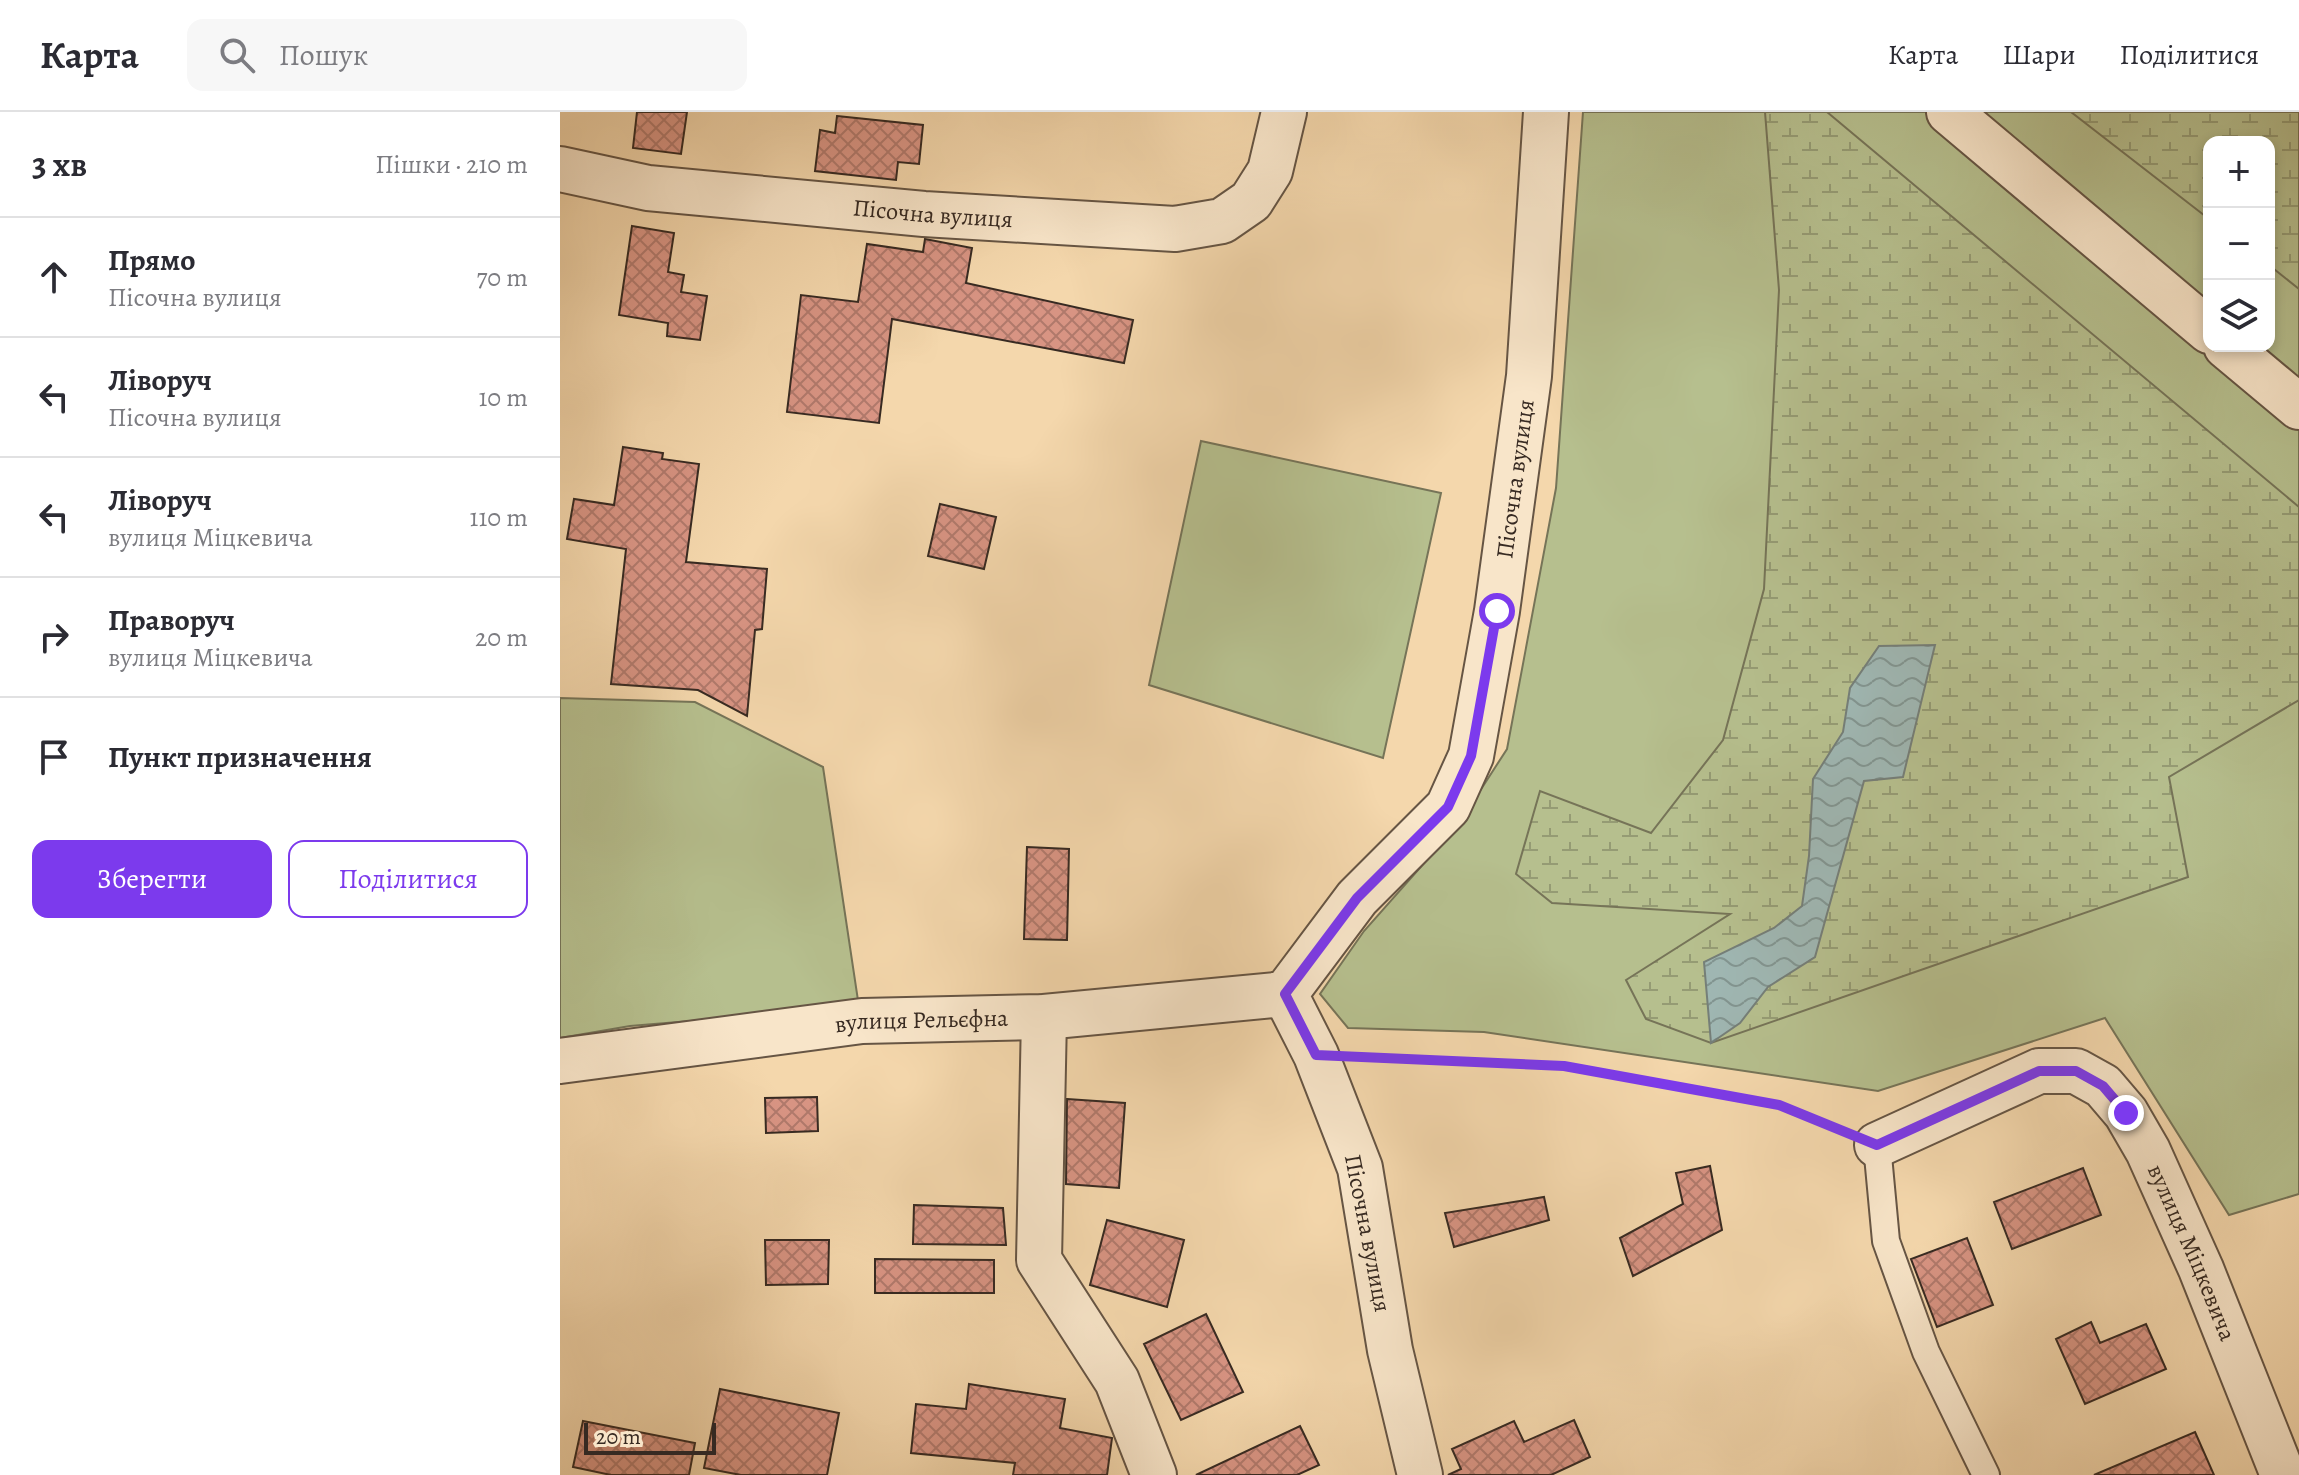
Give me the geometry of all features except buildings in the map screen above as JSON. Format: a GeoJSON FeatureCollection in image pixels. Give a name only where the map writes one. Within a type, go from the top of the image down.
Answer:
{"type":"FeatureCollection","features":[{"type":"Feature","properties":{"kind":"street","name":"Пісочна вулиця"},"geometry":{"type":"LineString","coordinates":[[560,169],[648,188],[924,214],[1175,229],[1222,221],[1251,201],[1270,171],[1284,112]]}},
{"type":"Feature","properties":{"kind":"street","name":"Пісочна вулиця"},"geometry":{"type":"LineString","coordinates":[[1420,1475],[1390,1350],[1360,1168],[1316,1055],[1285,994],[1357,898],[1448,807],[1471,756],[1497,611],[1529,376],[1546,112]]}},
{"type":"Feature","properties":{"kind":"street"},"geometry":{"type":"LineString","coordinates":[[1949,112],[2203,326]]}},
{"type":"Feature","properties":{"kind":"street"},"geometry":{"type":"LineString","coordinates":[[2233,352],[2299,407]]}},
{"type":"Feature","properties":{"kind":"street","name":"вулиця Рельєфна"},"geometry":{"type":"LineString","coordinates":[[560,1061],[862,1021],[1044,1017],[1285,994]]}},
{"type":"Feature","properties":{"kind":"street"},"geometry":{"type":"LineString","coordinates":[[1044,1017],[1039,1260],[1117,1381],[1154,1475]]}},
{"type":"Feature","properties":{"kind":"street","name":"вулиця Міцкевича"},"geometry":{"type":"LineString","coordinates":[[1877,1145],[2039,1071],[2076,1071],[2103,1086],[2126,1113],[2148,1151],[2201,1269],[2283,1475]]}},
{"type":"Feature","properties":{"kind":"lane"},"geometry":{"type":"LineString","coordinates":[[1877,1145],[1886,1241],[1926,1352],[1986,1475]]}},
{"type":"Feature","properties":{"kind":"path"},"geometry":{"type":"LineString","coordinates":[[1316,1055],[1564,1066],[1779,1105],[1877,1145]]}},
{"type":"Feature","properties":{"kind":"green space"},"geometry":{"type":"Polygon","coordinates":[[[1583,112],[2299,112],[2299,1194],[2229,1215],[2105,1018],[1878,1091],[1484,1032],[1348,1028],[1320,994],[1364,931],[1458,825],[1507,749],[1556,488],[1583,112]]]}},
{"type":"Feature","properties":{"kind":"green space"},"geometry":{"type":"Polygon","coordinates":[[[1765,112],[1827,112],[2299,507],[2299,700],[2169,777],[2188,877],[1711,1043],[1646,1019],[1626,980],[1730,914],[1552,903],[1516,874],[1540,791],[1651,833],[1723,740],[1764,589],[1779,290],[1765,112]]]}},
{"type":"Feature","properties":{"kind":"green space"},"geometry":{"type":"Polygon","coordinates":[[[2071,112],[2299,112],[2299,289],[2275,270],[2275,136],[2203,136],[2203,214],[2071,112]]]}},
{"type":"Feature","properties":{"kind":"green space"},"geometry":{"type":"Polygon","coordinates":[[[1201,441],[1441,493],[1383,758],[1149,685],[1201,441]]]}},
{"type":"Feature","properties":{"kind":"green space"},"geometry":{"type":"Polygon","coordinates":[[[560,698],[695,702],[823,767],[859,1007],[630,1026],[560,1038],[560,698]]]}},
{"type":"Feature","properties":{"kind":"water"},"geometry":{"type":"Polygon","coordinates":[[[1935,645],[1903,777],[1864,781],[1815,957],[1768,987],[1740,1023],[1711,1043],[1704,962],[1774,928],[1802,906],[1809,856],[1813,779],[1843,732],[1850,688],[1879,646],[1935,645]]]}},
{"type":"Feature","properties":{"kind":"route"},"geometry":{"type":"LineString","coordinates":[[1497,611],[1471,756],[1448,807],[1357,898],[1285,994],[1316,1055],[1564,1066],[1779,1105],[1877,1145],[2039,1071],[2076,1071],[2103,1086],[2126,1113]]}}]}
